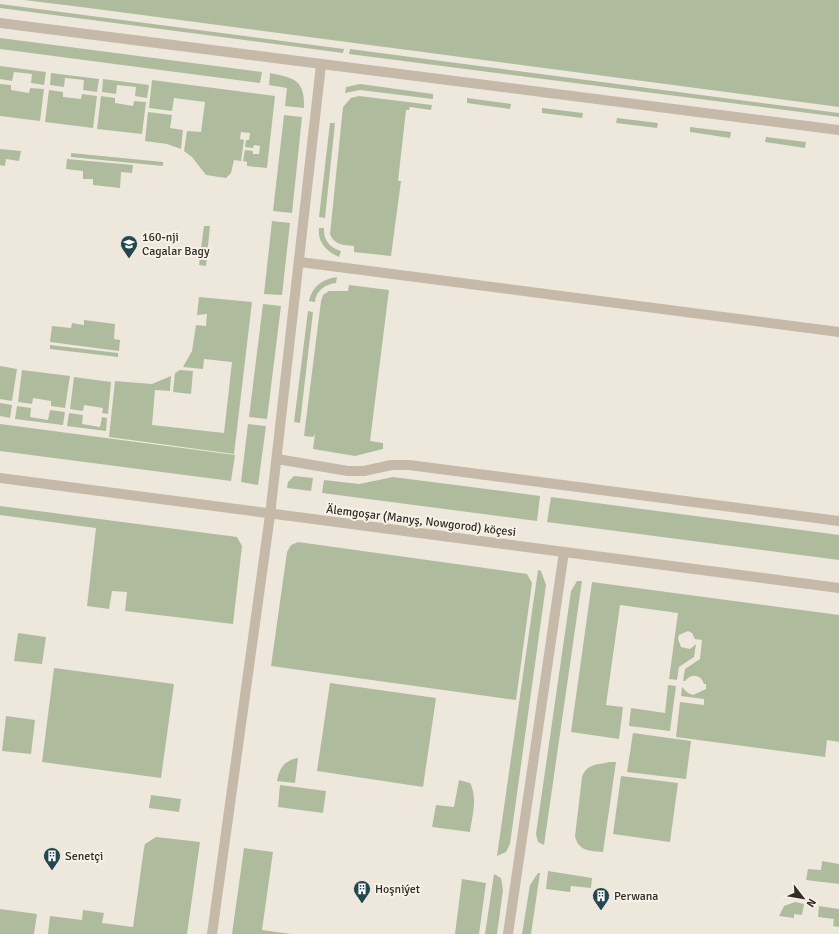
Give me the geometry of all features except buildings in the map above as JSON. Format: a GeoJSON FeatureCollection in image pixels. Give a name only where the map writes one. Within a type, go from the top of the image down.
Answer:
{"type":"FeatureCollection","features":[{"type":"Feature","properties":{"kind":"street"},"geometry":{"type":"LineString","coordinates":[[0,23],[839,130]]}},
{"type":"Feature","properties":{"kind":"street"},"geometry":{"type":"LineString","coordinates":[[212,934],[270,515],[300,262],[321,65]]}},
{"type":"Feature","properties":{"kind":"street"},"geometry":{"type":"LineString","coordinates":[[300,262],[839,332]]}},
{"type":"Feature","properties":{"kind":"street"},"geometry":{"type":"LineString","coordinates":[[276,459],[364,471],[391,465],[409,465],[839,522]]}},
{"type":"Feature","properties":{"kind":"street","name":"Älemgoşar (Manyş, Nowgorod) köçesi"},"geometry":{"type":"LineString","coordinates":[[0,478],[270,515],[839,588]]}},
{"type":"Feature","properties":{"kind":"street"},"geometry":{"type":"LineString","coordinates":[[508,934],[564,552]]}},
{"type":"Feature","properties":{"kind":"green space"},"geometry":{"type":"Polygon","coordinates":[[[24,0],[839,0],[839,107],[81,7],[24,0]]]}},
{"type":"Feature","properties":{"kind":"green space"},"geometry":{"type":"Polygon","coordinates":[[[0,4],[344,49],[343,53],[0,8],[0,4]]]}},
{"type":"Feature","properties":{"kind":"green space"},"geometry":{"type":"Polygon","coordinates":[[[0,38],[262,72],[260,83],[0,49],[0,38]]]}},
{"type":"Feature","properties":{"kind":"green space"},"geometry":{"type":"Polygon","coordinates":[[[350,49],[839,113],[839,117],[349,54],[350,49]]]}},
{"type":"Feature","properties":{"kind":"green space"},"geometry":{"type":"Polygon","coordinates":[[[0,66],[46,72],[44,85],[31,83],[32,74],[14,72],[12,81],[0,79],[0,66]]]}},
{"type":"Feature","properties":{"kind":"green space"},"geometry":{"type":"Polygon","coordinates":[[[51,73],[99,79],[97,92],[83,90],[84,80],[65,78],[64,87],[50,85],[51,73]]]}},
{"type":"Feature","properties":{"kind":"green space"},"geometry":{"type":"Polygon","coordinates":[[[270,73],[292,79],[297,82],[303,91],[304,108],[285,106],[287,88],[269,85],[270,73]]]}},
{"type":"Feature","properties":{"kind":"green space"},"geometry":{"type":"Polygon","coordinates":[[[103,79],[149,85],[147,98],[135,96],[136,87],[117,85],[116,94],[102,92],[103,79]]]}},
{"type":"Feature","properties":{"kind":"green space"},"geometry":{"type":"Polygon","coordinates":[[[152,80],[275,96],[267,168],[247,166],[247,162],[243,161],[245,150],[253,151],[253,154],[259,154],[260,146],[254,145],[253,148],[245,147],[246,140],[249,140],[250,133],[241,132],[240,139],[244,140],[241,161],[234,160],[231,173],[226,178],[206,175],[192,157],[184,151],[187,131],[201,132],[205,102],[174,98],[172,111],[149,108],[152,80]]]}},
{"type":"Feature","properties":{"kind":"green space"},"geometry":{"type":"Polygon","coordinates":[[[0,84],[11,85],[11,90],[29,93],[30,88],[44,89],[40,121],[0,116],[0,84]]]}},
{"type":"Feature","properties":{"kind":"green space"},"geometry":{"type":"Polygon","coordinates":[[[360,84],[433,94],[433,99],[360,90],[345,93],[346,87],[360,84]]]}},
{"type":"Feature","properties":{"kind":"green space"},"geometry":{"type":"Polygon","coordinates":[[[49,90],[63,92],[63,97],[81,99],[82,94],[97,96],[93,128],[45,122],[49,90]]]}},
{"type":"Feature","properties":{"kind":"green space"},"geometry":{"type":"Polygon","coordinates":[[[101,96],[115,98],[115,103],[133,106],[134,101],[146,102],[142,134],[97,129],[101,96]]]}},
{"type":"Feature","properties":{"kind":"green space"},"geometry":{"type":"Polygon","coordinates":[[[359,96],[432,105],[431,110],[410,107],[409,110],[406,110],[398,181],[401,181],[391,256],[354,252],[354,246],[343,245],[337,242],[330,234],[343,107],[351,98],[359,96]]]}},
{"type":"Feature","properties":{"kind":"green space"},"geometry":{"type":"Polygon","coordinates":[[[467,98],[511,104],[510,109],[467,103],[467,98]]]}},
{"type":"Feature","properties":{"kind":"green space"},"geometry":{"type":"Polygon","coordinates":[[[542,108],[583,113],[582,118],[542,113],[542,108]]]}},
{"type":"Feature","properties":{"kind":"green space"},"geometry":{"type":"Polygon","coordinates":[[[148,112],[172,115],[170,128],[183,130],[181,149],[167,144],[145,141],[148,112]]]}},
{"type":"Feature","properties":{"kind":"green space"},"geometry":{"type":"Polygon","coordinates":[[[284,115],[302,117],[292,213],[273,211],[284,115]]]}},
{"type":"Feature","properties":{"kind":"green space"},"geometry":{"type":"Polygon","coordinates":[[[617,118],[658,123],[657,128],[616,123],[617,118]]]}},
{"type":"Feature","properties":{"kind":"green space"},"geometry":{"type":"Polygon","coordinates":[[[330,123],[335,123],[325,218],[319,217],[330,123]]]}},
{"type":"Feature","properties":{"kind":"green space"},"geometry":{"type":"Polygon","coordinates":[[[690,127],[731,132],[730,138],[690,132],[690,127]]]}},
{"type":"Feature","properties":{"kind":"green space"},"geometry":{"type":"Polygon","coordinates":[[[766,137],[806,142],[805,148],[765,142],[766,137]]]}},
{"type":"Feature","properties":{"kind":"green space"},"geometry":{"type":"Polygon","coordinates":[[[0,149],[21,151],[19,161],[6,159],[5,166],[0,165],[0,149]]]}},
{"type":"Feature","properties":{"kind":"green space"},"geometry":{"type":"Polygon","coordinates":[[[71,153],[163,162],[163,166],[71,157],[71,153]]]}},
{"type":"Feature","properties":{"kind":"green space"},"geometry":{"type":"Polygon","coordinates":[[[67,159],[133,165],[132,173],[121,172],[120,188],[93,185],[93,179],[83,179],[83,171],[66,169],[67,159]]]}},
{"type":"Feature","properties":{"kind":"green space"},"geometry":{"type":"Polygon","coordinates":[[[272,221],[290,223],[282,295],[264,294],[272,221]]]}},
{"type":"Feature","properties":{"kind":"green space"},"geometry":{"type":"Polygon","coordinates":[[[204,226],[210,226],[206,266],[199,265],[204,226]]]}},
{"type":"Feature","properties":{"kind":"green space"},"geometry":{"type":"Polygon","coordinates":[[[319,228],[324,228],[328,243],[341,251],[339,257],[327,249],[321,242],[319,228]]]}},
{"type":"Feature","properties":{"kind":"green space"},"geometry":{"type":"Polygon","coordinates":[[[337,277],[336,283],[325,286],[319,291],[315,302],[309,301],[315,287],[327,279],[337,277]]]}},
{"type":"Feature","properties":{"kind":"green space"},"geometry":{"type":"Polygon","coordinates":[[[349,285],[389,290],[370,441],[383,443],[383,449],[355,456],[313,449],[315,434],[313,437],[304,436],[321,301],[323,295],[329,291],[348,291],[349,285]]]}},
{"type":"Feature","properties":{"kind":"green space"},"geometry":{"type":"Polygon","coordinates":[[[199,297],[252,302],[234,454],[109,437],[115,381],[152,384],[171,376],[170,391],[155,390],[152,425],[224,433],[232,362],[204,359],[203,369],[183,367],[192,351],[196,325],[206,326],[207,314],[197,315],[199,297]]]}},
{"type":"Feature","properties":{"kind":"green space"},"geometry":{"type":"Polygon","coordinates":[[[263,304],[281,306],[267,419],[249,417],[263,304]]]}},
{"type":"Feature","properties":{"kind":"green space"},"geometry":{"type":"Polygon","coordinates":[[[308,311],[313,312],[300,423],[294,422],[308,311]]]}},
{"type":"Feature","properties":{"kind":"green space"},"geometry":{"type":"Polygon","coordinates":[[[84,320],[115,324],[114,339],[120,340],[119,351],[50,342],[52,326],[71,328],[72,323],[84,325],[84,320]]]}},
{"type":"Feature","properties":{"kind":"green space"},"geometry":{"type":"Polygon","coordinates":[[[50,345],[118,353],[118,357],[50,349],[50,345]]]}},
{"type":"Feature","properties":{"kind":"green space"},"geometry":{"type":"Polygon","coordinates":[[[0,366],[17,369],[12,401],[0,399],[0,366]]]}},
{"type":"Feature","properties":{"kind":"green space"},"geometry":{"type":"Polygon","coordinates":[[[22,370],[70,376],[65,408],[51,406],[51,401],[33,398],[32,404],[18,402],[22,370]]]}},
{"type":"Feature","properties":{"kind":"green space"},"geometry":{"type":"Polygon","coordinates":[[[180,370],[193,371],[191,394],[173,392],[175,373],[180,370]]]}},
{"type":"Feature","properties":{"kind":"green space"},"geometry":{"type":"Polygon","coordinates":[[[74,377],[111,382],[108,414],[102,413],[103,408],[84,405],[83,411],[70,409],[74,377]]]}},
{"type":"Feature","properties":{"kind":"green space"},"geometry":{"type":"Polygon","coordinates":[[[0,403],[12,405],[10,418],[0,416],[0,403]]]}},
{"type":"Feature","properties":{"kind":"green space"},"geometry":{"type":"Polygon","coordinates":[[[17,406],[31,408],[30,417],[48,420],[50,410],[65,412],[63,425],[15,419],[17,406]]]}},
{"type":"Feature","properties":{"kind":"green space"},"geometry":{"type":"Polygon","coordinates":[[[69,413],[83,415],[82,424],[100,427],[102,417],[107,418],[106,431],[67,426],[69,413]]]}},
{"type":"Feature","properties":{"kind":"green space"},"geometry":{"type":"Polygon","coordinates":[[[0,424],[235,455],[231,481],[0,451],[0,424]]]}},
{"type":"Feature","properties":{"kind":"green space"},"geometry":{"type":"Polygon","coordinates":[[[248,424],[266,426],[258,485],[241,482],[248,424]]]}},
{"type":"Feature","properties":{"kind":"green space"},"geometry":{"type":"Polygon","coordinates":[[[294,476],[313,478],[311,491],[287,488],[288,482],[294,476]]]}},
{"type":"Feature","properties":{"kind":"green space"},"geometry":{"type":"Polygon","coordinates":[[[393,477],[540,496],[537,521],[322,493],[324,480],[359,484],[393,477]]]}},
{"type":"Feature","properties":{"kind":"green space"},"geometry":{"type":"Polygon","coordinates":[[[551,497],[839,535],[839,560],[547,522],[551,497]]]}},
{"type":"Feature","properties":{"kind":"green space"},"geometry":{"type":"Polygon","coordinates":[[[0,506],[237,537],[242,546],[233,624],[125,611],[127,592],[112,591],[109,609],[87,606],[96,528],[0,515],[0,506]]]}},
{"type":"Feature","properties":{"kind":"green space"},"geometry":{"type":"Polygon","coordinates":[[[298,542],[527,574],[532,583],[516,700],[271,666],[287,552],[291,545],[298,542]]]}},
{"type":"Feature","properties":{"kind":"green space"},"geometry":{"type":"Polygon","coordinates":[[[538,570],[541,571],[546,585],[510,844],[506,852],[497,856],[538,570]]]}},
{"type":"Feature","properties":{"kind":"green space"},"geometry":{"type":"Polygon","coordinates":[[[577,581],[582,581],[544,845],[538,842],[536,834],[571,591],[577,581]]]}},
{"type":"Feature","properties":{"kind":"green space"},"geometry":{"type":"Polygon","coordinates":[[[592,582],[839,615],[839,742],[827,740],[825,757],[676,737],[680,702],[704,705],[704,699],[681,696],[682,687],[688,693],[693,695],[706,689],[706,684],[704,684],[701,678],[696,676],[687,678],[683,681],[685,669],[700,659],[702,640],[695,639],[692,633],[688,631],[679,635],[678,639],[681,647],[690,649],[696,644],[694,657],[679,667],[677,680],[669,679],[678,613],[620,605],[606,705],[623,707],[619,739],[571,732],[592,582]]]}},
{"type":"Feature","properties":{"kind":"green space"},"geometry":{"type":"Polygon","coordinates":[[[18,633],[46,637],[42,664],[14,661],[18,633]]]}},
{"type":"Feature","properties":{"kind":"green space"},"geometry":{"type":"Polygon","coordinates":[[[54,668],[174,684],[161,778],[42,762],[54,668]]]}},
{"type":"Feature","properties":{"kind":"green space"},"geometry":{"type":"Polygon","coordinates":[[[330,683],[436,698],[423,787],[317,771],[330,683]]]}},
{"type":"Feature","properties":{"kind":"green space"},"geometry":{"type":"Polygon","coordinates":[[[668,685],[676,686],[670,731],[629,726],[631,708],[665,713],[668,685]]]}},
{"type":"Feature","properties":{"kind":"green space"},"geometry":{"type":"Polygon","coordinates":[[[6,716],[35,720],[31,754],[2,751],[6,716]]]}},
{"type":"Feature","properties":{"kind":"green space"},"geometry":{"type":"Polygon","coordinates":[[[633,733],[691,741],[686,779],[627,772],[633,733]]]}},
{"type":"Feature","properties":{"kind":"green space"},"geometry":{"type":"Polygon","coordinates":[[[298,758],[295,783],[277,781],[279,772],[283,765],[293,759],[298,758]]]}},
{"type":"Feature","properties":{"kind":"green space"},"geometry":{"type":"Polygon","coordinates":[[[616,762],[603,852],[585,849],[579,845],[575,836],[582,777],[584,772],[590,767],[597,764],[616,762]]]}},
{"type":"Feature","properties":{"kind":"green space"},"geometry":{"type":"Polygon","coordinates":[[[621,776],[678,783],[670,842],[613,834],[621,776]]]}},
{"type":"Feature","properties":{"kind":"green space"},"geometry":{"type":"Polygon","coordinates":[[[459,780],[470,783],[474,795],[474,808],[470,832],[432,827],[436,805],[454,807],[459,780]]]}},
{"type":"Feature","properties":{"kind":"green space"},"geometry":{"type":"Polygon","coordinates":[[[280,785],[326,791],[323,813],[278,807],[280,785]]]}},
{"type":"Feature","properties":{"kind":"green space"},"geometry":{"type":"Polygon","coordinates":[[[151,795],[181,799],[179,812],[149,808],[151,795]]]}},
{"type":"Feature","properties":{"kind":"green space"},"geometry":{"type":"Polygon","coordinates":[[[156,837],[200,842],[187,934],[48,934],[50,916],[82,920],[83,910],[104,913],[102,923],[133,927],[145,844],[156,837]]]}},
{"type":"Feature","properties":{"kind":"green space"},"geometry":{"type":"Polygon","coordinates":[[[244,848],[273,852],[262,930],[291,934],[232,934],[244,848]]]}},
{"type":"Feature","properties":{"kind":"green space"},"geometry":{"type":"Polygon","coordinates":[[[822,861],[839,864],[839,884],[806,880],[808,869],[821,870],[822,861]]]}},
{"type":"Feature","properties":{"kind":"green space"},"geometry":{"type":"Polygon","coordinates":[[[548,871],[592,878],[591,888],[571,886],[570,892],[546,889],[548,871]]]}},
{"type":"Feature","properties":{"kind":"green space"},"geometry":{"type":"Polygon","coordinates":[[[538,873],[540,873],[531,934],[522,934],[530,885],[538,873]]]}},
{"type":"Feature","properties":{"kind":"green space"},"geometry":{"type":"Polygon","coordinates":[[[494,874],[501,878],[503,890],[497,934],[485,934],[494,874]]]}},
{"type":"Feature","properties":{"kind":"green space"},"geometry":{"type":"Polygon","coordinates":[[[462,879],[486,883],[479,934],[455,934],[462,879]]]}},
{"type":"Feature","properties":{"kind":"green space"},"geometry":{"type":"Polygon","coordinates":[[[795,902],[804,904],[802,915],[794,914],[794,918],[779,916],[784,906],[795,902]]]}},
{"type":"Feature","properties":{"kind":"green space"},"geometry":{"type":"Polygon","coordinates":[[[819,906],[839,909],[839,927],[833,926],[834,919],[818,917],[819,906]]]}},
{"type":"Feature","properties":{"kind":"green space"},"geometry":{"type":"Polygon","coordinates":[[[0,909],[37,914],[34,934],[0,934],[0,909]]]}},
{"type":"Feature","properties":{"kind":"place","name":"160-nji Cagalar Bagy"},"geometry":{"type":"Point","coordinates":[129,259]}},
{"type":"Feature","properties":{"kind":"place","name":"Senetçi"},"geometry":{"type":"Point","coordinates":[52,871]}},
{"type":"Feature","properties":{"kind":"place","name":"Hoşniýet"},"geometry":{"type":"Point","coordinates":[362,904]}},
{"type":"Feature","properties":{"kind":"place","name":"Perwana"},"geometry":{"type":"Point","coordinates":[601,911]}}]}
